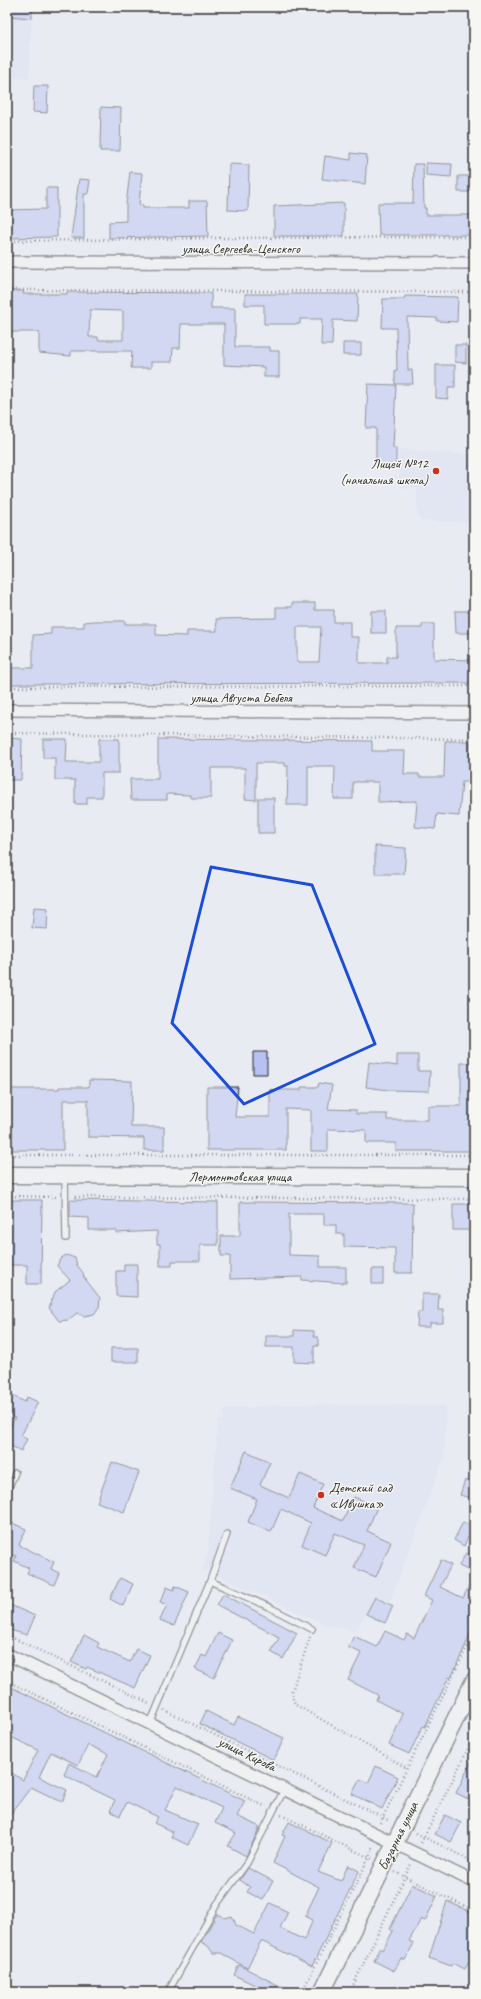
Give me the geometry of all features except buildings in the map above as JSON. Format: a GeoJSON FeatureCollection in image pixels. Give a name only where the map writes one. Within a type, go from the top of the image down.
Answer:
{"type":"FeatureCollection","features":[{"type":"Feature","properties":{"kind":"main road","name":"Лермонтовская улица"},"geometry":{"type":"LineString","coordinates":[[7,1175],[474,1177]]}},
{"type":"Feature","properties":{"kind":"main road","name":"Базарная улица"},"geometry":{"type":"LineString","coordinates":[[322,1992],[474,1681]]}},
{"type":"Feature","properties":{"kind":"street","name":"улица Сергеева-Ценского"},"geometry":{"type":"LineString","coordinates":[[7,262],[474,263]]}},
{"type":"Feature","properties":{"kind":"street","name":"улица Августа Бебеля"},"geometry":{"type":"LineString","coordinates":[[7,710],[474,713]]}},
{"type":"Feature","properties":{"kind":"street","name":"улица Кирова"},"geometry":{"type":"LineString","coordinates":[[7,1654],[285,1788],[474,1882]]}},
{"type":"Feature","properties":{"kind":"lane"},"geometry":{"type":"LineString","coordinates":[[65,1176],[66,1238]]}},
{"type":"Feature","properties":{"kind":"lane"},"geometry":{"type":"LineString","coordinates":[[7,1491],[15,1473]]}},
{"type":"Feature","properties":{"kind":"lane"},"geometry":{"type":"LineString","coordinates":[[150,1724],[210,1581],[227,1534]]}},
{"type":"Feature","properties":{"kind":"lane"},"geometry":{"type":"LineString","coordinates":[[210,1581],[269,1607],[312,1629]]}},
{"type":"Feature","properties":{"kind":"lane"},"geometry":{"type":"LineString","coordinates":[[168,1992],[217,1904],[247,1863],[285,1788]]}},
{"type":"Feature","properties":{"kind":"path"},"geometry":{"type":"LineString","coordinates":[[7,241],[215,238],[474,238]]}},
{"type":"Feature","properties":{"kind":"path"},"geometry":{"type":"LineString","coordinates":[[7,290],[474,292]]}},
{"type":"Feature","properties":{"kind":"path"},"geometry":{"type":"LineString","coordinates":[[7,687],[474,686]]}},
{"type":"Feature","properties":{"kind":"path"},"geometry":{"type":"LineString","coordinates":[[7,733],[474,739]]}},
{"type":"Feature","properties":{"kind":"path"},"geometry":{"type":"LineString","coordinates":[[7,1155],[474,1155]]}},
{"type":"Feature","properties":{"kind":"path"},"geometry":{"type":"LineString","coordinates":[[7,1196],[474,1199]]}},
{"type":"Feature","properties":{"kind":"path"},"geometry":{"type":"LineString","coordinates":[[312,1629],[292,1691],[293,1700],[296,1705],[407,1768]]}},
{"type":"Feature","properties":{"kind":"path"},"geometry":{"type":"LineString","coordinates":[[302,1992],[369,1858],[382,1817],[474,1633]]}},
{"type":"Feature","properties":{"kind":"path"},"geometry":{"type":"LineString","coordinates":[[7,1635],[474,1862]]}},
{"type":"Feature","properties":{"kind":"path"},"geometry":{"type":"LineString","coordinates":[[7,1681],[384,1865],[405,1878],[474,1911]]}},
{"type":"Feature","properties":{"kind":"path"},"geometry":{"type":"LineString","coordinates":[[350,1992],[423,1837],[474,1737]]}},
{"type":"Feature","properties":{"kind":"highlighted area"},"geometry":{"type":"Polygon","coordinates":[[[211,867],[312,885],[375,1044],[244,1104],[172,1023],[211,867]]]}},
{"type":"Feature","properties":{"kind":"shaded area"},"geometry":{"type":"Polygon","coordinates":[[[7,7],[32,7],[29,78],[7,77],[7,7]]]}},
{"type":"Feature","properties":{"kind":"shaded area","name":"Лицей №12 (начальная школа)"},"geometry":{"type":"Polygon","coordinates":[[[398,449],[474,455],[474,522],[421,521],[417,513],[417,488],[400,488],[398,449]]]}},
{"type":"Feature","properties":{"kind":"shaded area","name":"Детский сад «Ивушка»"},"geometry":{"type":"Polygon","coordinates":[[[294,1404],[446,1406],[444,1458],[389,1604],[375,1597],[356,1631],[323,1624],[219,1576],[202,1570],[208,1552],[218,1420],[224,1419],[224,1409],[294,1404]]]}},
{"type":"Feature","properties":{"kind":"place","name":"Лицей №12 (начальная школа)"},"geometry":{"type":"Point","coordinates":[436,471]}},
{"type":"Feature","properties":{"kind":"place","name":"Детский сад «Ивушка»"},"geometry":{"type":"Point","coordinates":[321,1495]}}]}
